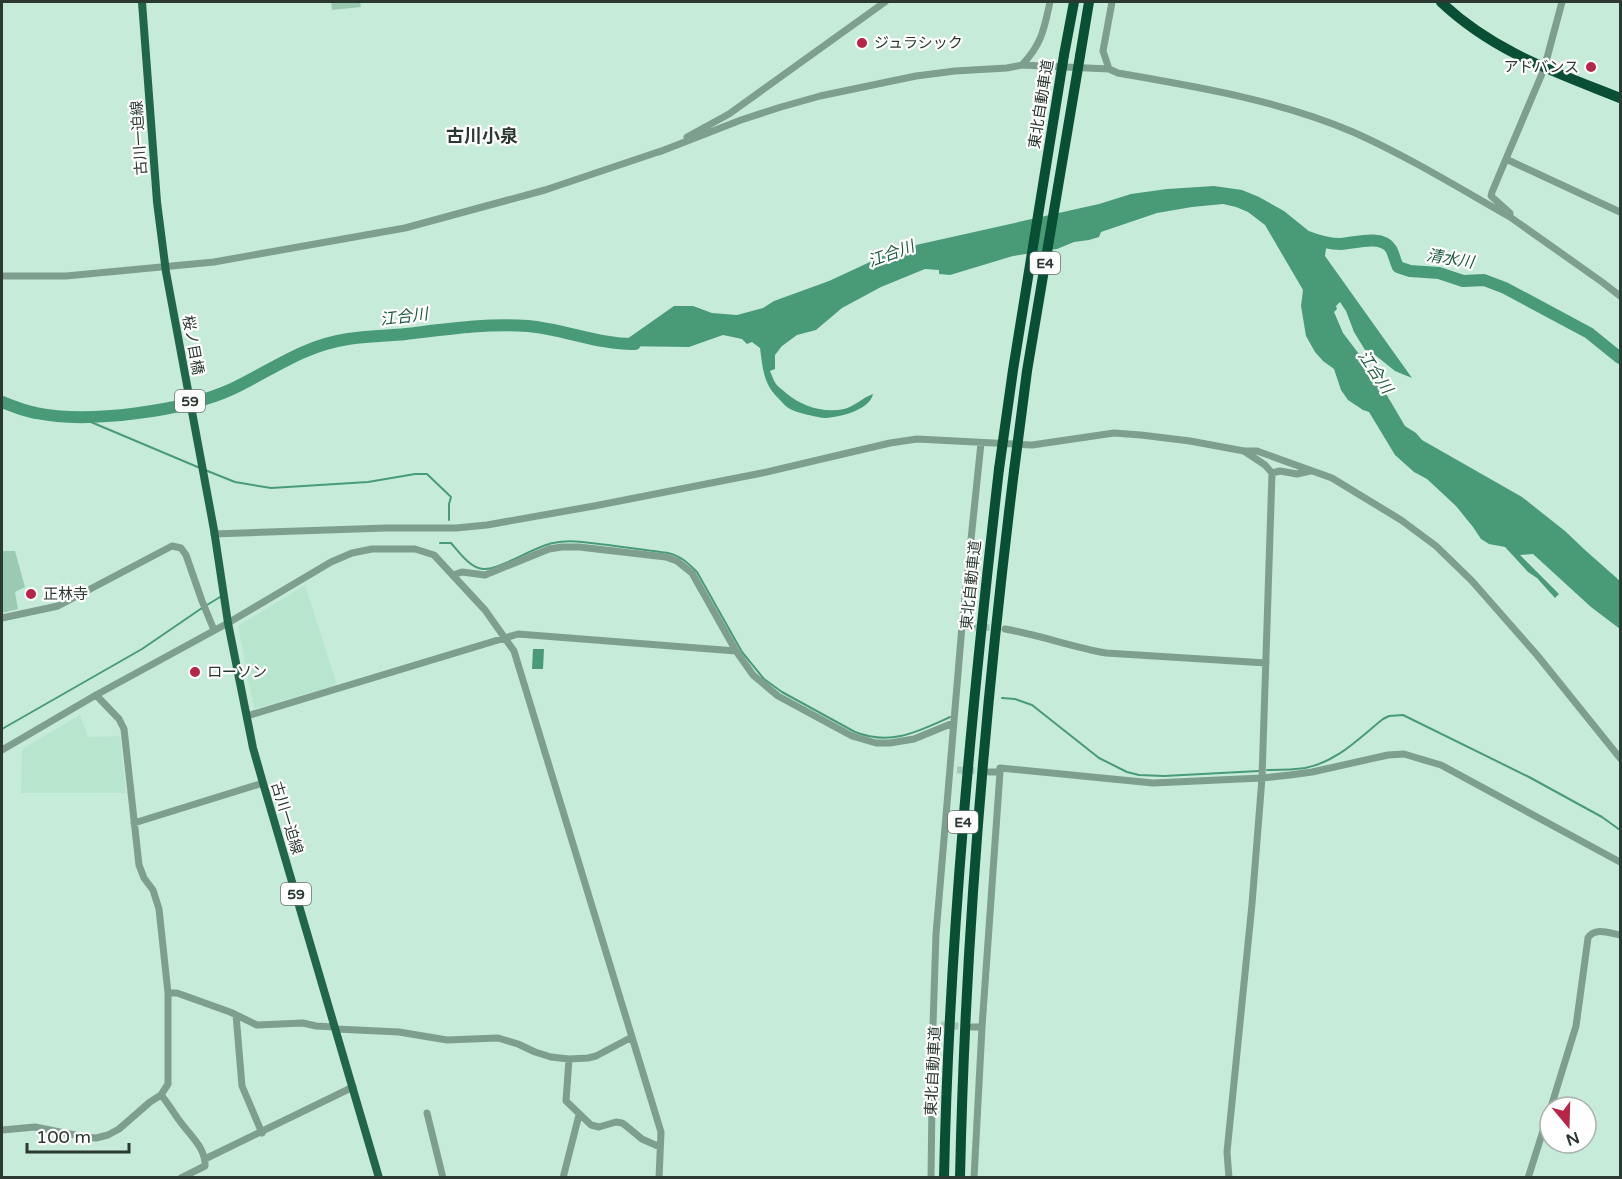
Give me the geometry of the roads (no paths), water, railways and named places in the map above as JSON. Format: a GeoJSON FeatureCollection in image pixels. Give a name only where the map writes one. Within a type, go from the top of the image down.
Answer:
{"type":"FeatureCollection","features":[{"type":"Feature","properties":{"kind":"highway","name":"東北自動車道"},"geometry":{"type":"LineString","coordinates":[[944,1178],[961,848],[972,713],[1012,370],[1074,2]]}},
{"type":"Feature","properties":{"kind":"highway","name":"東北自動車道"},"geometry":{"type":"LineString","coordinates":[[960,1178],[976,849],[994,637],[1027,371],[1089,2]]}},
{"type":"Feature","properties":{"kind":"highway"},"geometry":{"type":"LineString","coordinates":[[1441,2],[1484,35],[1514,54],[1544,69],[1620,98]]}},
{"type":"Feature","properties":{"kind":"main road","name":"古川一迫線"},"geometry":{"type":"LineString","coordinates":[[142,2],[157,202],[166,269]]}},
{"type":"Feature","properties":{"kind":"main road","name":"桜ノ目橋"},"geometry":{"type":"LineString","coordinates":[[166,269],[214,532]]}},
{"type":"Feature","properties":{"kind":"main road","name":"古川一迫線"},"geometry":{"type":"LineString","coordinates":[[214,532],[228,623],[253,748],[379,1178]]}},
{"type":"Feature","properties":{"kind":"street"},"geometry":{"type":"LineString","coordinates":[[659,152],[729,114],[885,2]]}},
{"type":"Feature","properties":{"kind":"street"},"geometry":{"type":"LineString","coordinates":[[1022,65],[1038,46],[1050,2]]}},
{"type":"Feature","properties":{"kind":"street"},"geometry":{"type":"LineString","coordinates":[[1109,69],[1103,51],[1112,2]]}},
{"type":"Feature","properties":{"kind":"street"},"geometry":{"type":"LineString","coordinates":[[1510,217],[1510,213],[1491,196],[1491,192],[1544,69],[1562,2]]}},
{"type":"Feature","properties":{"kind":"street"},"geometry":{"type":"LineString","coordinates":[[2,276],[66,276],[166,269],[405,228],[545,190],[659,152],[741,120],[820,96],[916,76],[1022,65],[1109,69],[1118,73],[1228,93],[1320,120],[1352,132],[1382,146],[1510,217],[1620,296]]}},
{"type":"Feature","properties":{"kind":"street"},"geometry":{"type":"LineString","coordinates":[[1506,159],[1620,212]]}},
{"type":"Feature","properties":{"kind":"street"},"geometry":{"type":"LineString","coordinates":[[214,532],[456,528],[487,525],[762,473],[903,440],[1032,446],[1114,433],[1257,451],[1332,478],[1401,520],[1436,546],[1472,581],[1537,655],[1620,758]]}},
{"type":"Feature","properties":{"kind":"street"},"geometry":{"type":"LineString","coordinates":[[931,1178],[936,934],[953,770],[953,723],[981,443]]}},
{"type":"Feature","properties":{"kind":"street"},"geometry":{"type":"LineString","coordinates":[[1229,1178],[1227,1152],[1262,778],[1272,473],[1265,465],[1244,451]]}},
{"type":"Feature","properties":{"kind":"street"},"geometry":{"type":"LineString","coordinates":[[1272,473],[1280,471],[1297,474],[1311,471]]}},
{"type":"Feature","properties":{"kind":"street"},"geometry":{"type":"LineString","coordinates":[[2,618],[58,606],[172,546],[181,548],[186,555],[214,630]]}},
{"type":"Feature","properties":{"kind":"street"},"geometry":{"type":"LineString","coordinates":[[453,575],[462,572],[485,575],[540,553],[562,547],[579,547],[677,561],[692,573],[736,651],[753,675],[778,696],[852,736],[865,740],[891,743],[902,741],[953,723]]}},
{"type":"Feature","properties":{"kind":"street"},"geometry":{"type":"LineString","coordinates":[[2,750],[96,695],[228,623],[331,562],[351,553],[372,549],[415,549],[434,555],[485,610],[514,651],[661,1132],[659,1178]]}},
{"type":"Feature","properties":{"kind":"street"},"geometry":{"type":"LineString","coordinates":[[962,626],[972,627]]}},
{"type":"Feature","properties":{"kind":"street"},"geometry":{"type":"LineString","coordinates":[[1005,629],[1031,633],[1086,650],[1106,653],[1266,663]]}},
{"type":"Feature","properties":{"kind":"street"},"geometry":{"type":"LineString","coordinates":[[247,716],[505,636],[526,634],[736,651]]}},
{"type":"Feature","properties":{"kind":"street"},"geometry":{"type":"LineString","coordinates":[[2,1130],[35,1128],[96,1138],[108,1135],[119,1129],[161,1095],[169,1080],[168,993],[159,909],[153,890],[140,872],[124,729],[119,719],[96,695]]}},
{"type":"Feature","properties":{"kind":"street"},"geometry":{"type":"LineString","coordinates":[[974,1178],[1000,768],[1153,783],[1262,778],[1311,772],[1398,754],[1422,758],[1441,765],[1620,862]]}},
{"type":"Feature","properties":{"kind":"street"},"geometry":{"type":"LineString","coordinates":[[989,772],[1000,772]]}},
{"type":"Feature","properties":{"kind":"street"},"geometry":{"type":"LineString","coordinates":[[134,823],[263,783]]}},
{"type":"Feature","properties":{"kind":"street"},"geometry":{"type":"LineString","coordinates":[[1554,1095],[1576,1026],[1588,938],[1590,934],[1598,931],[1620,935]]}},
{"type":"Feature","properties":{"kind":"street"},"geometry":{"type":"LineString","coordinates":[[168,993],[177,993],[257,1025],[303,1023],[336,1028],[399,1032],[447,1040],[498,1038],[551,1057],[569,1059],[596,1056],[632,1037]]}},
{"type":"Feature","properties":{"kind":"street"},"geometry":{"type":"LineString","coordinates":[[236,1015],[242,1086],[262,1133]]}},
{"type":"Feature","properties":{"kind":"street"},"geometry":{"type":"LineString","coordinates":[[933,1025],[941,1025]]}},
{"type":"Feature","properties":{"kind":"street"},"geometry":{"type":"LineString","coordinates":[[972,1027],[982,1028]]}},
{"type":"Feature","properties":{"kind":"street"},"geometry":{"type":"LineString","coordinates":[[569,1059],[566,1101],[579,1115],[591,1125],[599,1127],[616,1122],[625,1125],[642,1139],[660,1148]]}},
{"type":"Feature","properties":{"kind":"street"},"geometry":{"type":"LineString","coordinates":[[205,1159],[353,1087]]}},
{"type":"Feature","properties":{"kind":"street"},"geometry":{"type":"LineString","coordinates":[[161,1095],[195,1138],[205,1159],[205,1166],[181,1178]]}},
{"type":"Feature","properties":{"kind":"street"},"geometry":{"type":"LineString","coordinates":[[427,1113],[443,1178]]}},
{"type":"Feature","properties":{"kind":"street"},"geometry":{"type":"LineString","coordinates":[[562,1178],[579,1115]]}},
{"type":"Feature","properties":{"kind":"street"},"geometry":{"type":"LineString","coordinates":[[1528,1178],[1538,1146]]}},
{"type":"Feature","properties":{"kind":"water"},"geometry":{"type":"Polygon","coordinates":[[[1214,186],[1242,190],[1259,197],[1284,211],[1320,238],[1326,249],[1325,256],[1412,378],[1395,371],[1370,351],[1365,350],[1340,302],[1336,306],[1337,309],[1334,312],[1343,333],[1375,375],[1405,426],[1422,440],[1522,497],[1565,531],[1620,581],[1620,629],[1591,607],[1533,554],[1520,555],[1559,594],[1555,598],[1505,547],[1489,544],[1481,539],[1456,506],[1427,479],[1414,472],[1395,455],[1369,412],[1348,400],[1341,390],[1334,369],[1315,352],[1306,336],[1301,306],[1303,290],[1265,225],[1248,212],[1236,207],[1223,204],[1157,213],[1101,232],[1099,237],[1074,242],[1057,249],[1013,256],[950,275],[939,274],[939,270],[925,269],[881,287],[842,308],[816,330],[797,335],[782,346],[775,355],[775,369],[770,371],[775,382],[793,398],[806,405],[828,410],[844,409],[873,394],[871,400],[861,408],[839,416],[818,417],[787,407],[770,388],[765,376],[760,348],[752,342],[747,344],[742,339],[723,335],[689,347],[617,346],[674,306],[693,306],[712,313],[737,315],[763,308],[774,301],[829,281],[898,249],[1099,204],[1131,194],[1214,186]]]}},
{"type":"Feature","properties":{"kind":"water"},"geometry":{"type":"Polygon","coordinates":[[[533,649],[544,649],[543,669],[532,669],[533,649]]]}},
{"type":"Feature","properties":{"kind":"waterway","name":"清水川"},"geometry":{"type":"LineString","coordinates":[[1308,237],[1337,244],[1368,240],[1381,242],[1387,244],[1391,249],[1398,267],[1410,271],[1439,273],[1463,281],[1484,280],[1505,288],[1589,333],[1620,358]]}},
{"type":"Feature","properties":{"kind":"waterway","name":"江合川"},"geometry":{"type":"LineString","coordinates":[[2,402],[32,412],[57,416],[108,416],[163,409],[212,397],[302,353],[331,342],[467,327],[528,326],[609,342],[635,344]]}},
{"type":"Feature","properties":{"kind":"waterway"},"geometry":{"type":"LineString","coordinates":[[79,417],[200,468]]}},
{"type":"Feature","properties":{"kind":"waterway"},"geometry":{"type":"LineString","coordinates":[[205,470],[235,482],[271,488],[368,482],[427,474],[451,497],[449,520]]}},
{"type":"Feature","properties":{"kind":"waterway"},"geometry":{"type":"LineString","coordinates":[[440,543],[451,543],[469,563],[483,569],[498,566],[545,545],[560,542],[587,542],[673,554],[697,572],[742,652],[764,679],[782,692],[855,732],[880,738],[915,732],[950,717]]}},
{"type":"Feature","properties":{"kind":"waterway"},"geometry":{"type":"LineString","coordinates":[[207,605],[220,597]]}},
{"type":"Feature","properties":{"kind":"waterway"},"geometry":{"type":"LineString","coordinates":[[2,729],[142,649],[202,608]]}},
{"type":"Feature","properties":{"kind":"waterway"},"geometry":{"type":"LineString","coordinates":[[1002,698],[1015,699],[1032,705],[1099,758],[1127,772],[1164,776],[1259,771]]}},
{"type":"Feature","properties":{"kind":"waterway"},"geometry":{"type":"LineString","coordinates":[[1267,770],[1317,765],[1337,755],[1383,719],[1403,715],[1529,777],[1602,817],[1620,830]]}},
{"type":"Feature","properties":{"kind":"tunnel"},"geometry":{"type":"LineString","coordinates":[[972,627],[1000,628]]}},
{"type":"Feature","properties":{"kind":"tunnel"},"geometry":{"type":"LineString","coordinates":[[957,770],[987,771]]}},
{"type":"Feature","properties":{"kind":"tunnel"},"geometry":{"type":"LineString","coordinates":[[941,1025],[967,1027]]}},
{"type":"Feature","properties":{"kind":"place","name":"ジュラシック"},"geometry":{"type":"Point","coordinates":[862,43]}},
{"type":"Feature","properties":{"kind":"place","name":"アドバンス"},"geometry":{"type":"Point","coordinates":[1591,67]}},
{"type":"Feature","properties":{"kind":"place","name":"正林寺"},"geometry":{"type":"Point","coordinates":[31,594]}},
{"type":"Feature","properties":{"kind":"place","name":"ローソン"},"geometry":{"type":"Point","coordinates":[195,672]}},
{"type":"Feature","properties":{"kind":"district","name":"古川小泉"},"geometry":{"type":"Point","coordinates":[482,136]}}]}
